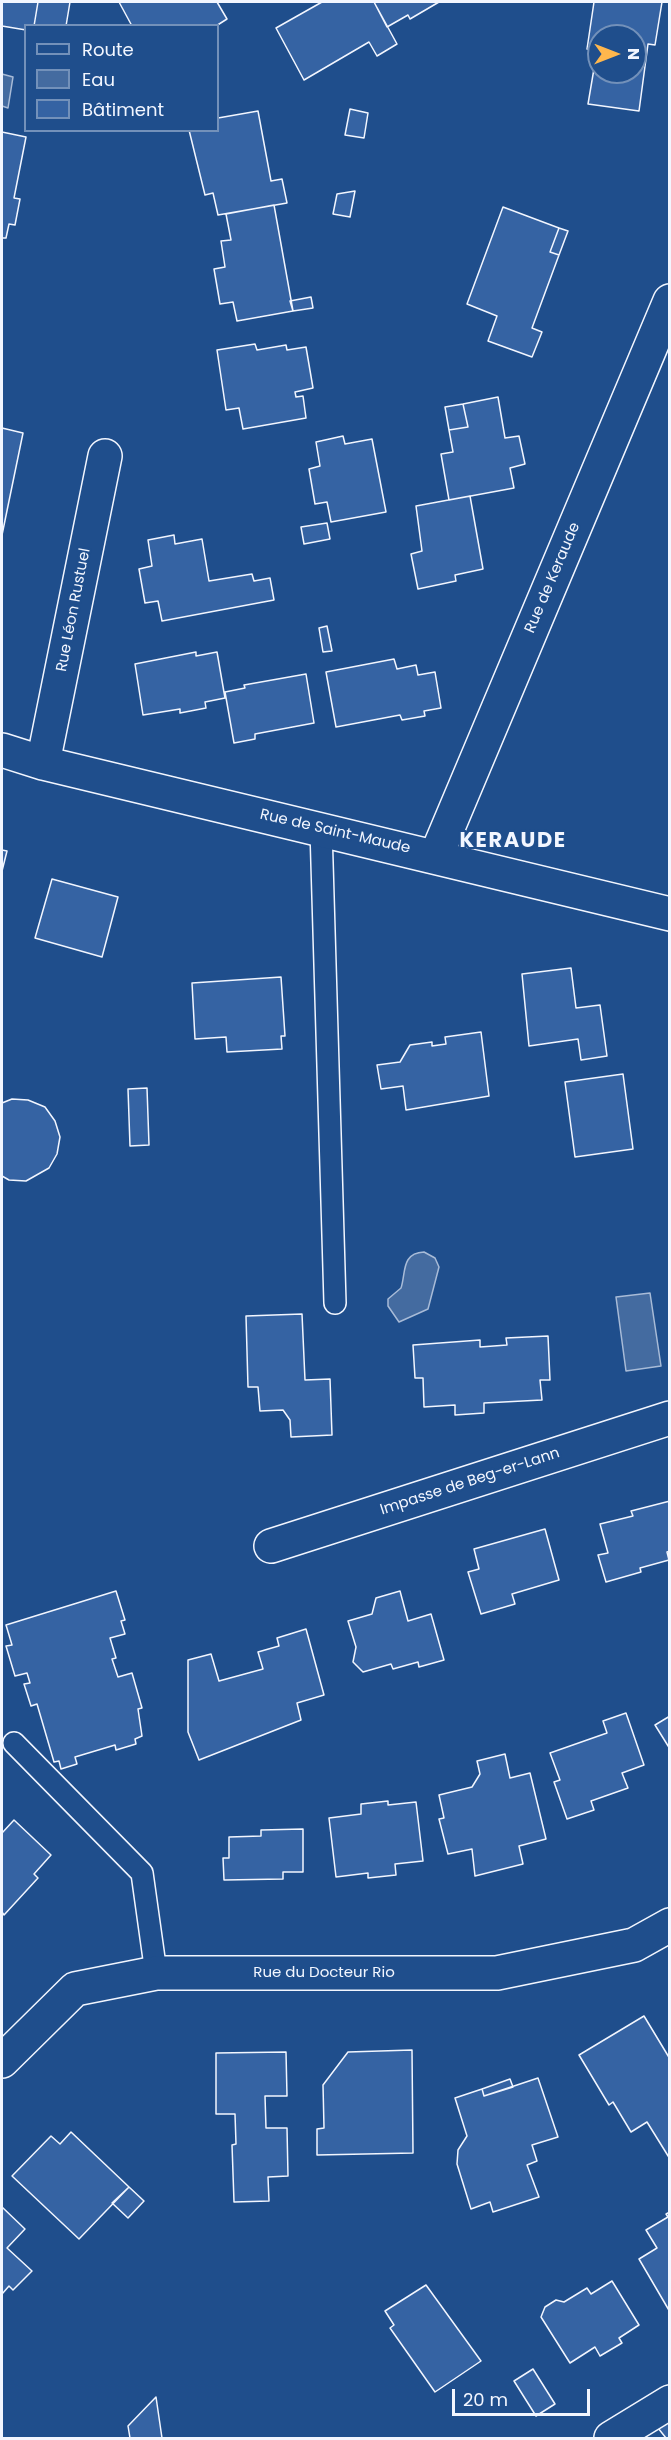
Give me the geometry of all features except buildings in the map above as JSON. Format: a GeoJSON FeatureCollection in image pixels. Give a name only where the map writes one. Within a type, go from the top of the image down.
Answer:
{"type":"FeatureCollection","features":[{"type":"Feature","properties":{"kind":"street","name":"Rue de Keraude"},"geometry":{"type":"LineString","coordinates":[[436,856],[669,301]]}},
{"type":"Feature","properties":{"kind":"street","name":"Rue Léon Rustuel"},"geometry":{"type":"LineString","coordinates":[[43,763],[105,456]]}},
{"type":"Feature","properties":{"kind":"street","name":"Rue de Saint-Maude"},"geometry":{"type":"LineString","coordinates":[[2,750],[43,763],[669,914]]}},
{"type":"Feature","properties":{"kind":"street","name":"Impasse de Beg-er-Lann"},"geometry":{"type":"LineString","coordinates":[[271,1546],[669,1419]]}},
{"type":"Feature","properties":{"kind":"street","name":"Rue du Docteur Rio"},"geometry":{"type":"LineString","coordinates":[[2,2061],[75,1989],[156,1973],[497,1973],[634,1945],[669,1925]]}},
{"type":"Feature","properties":{"kind":"street"},"geometry":{"type":"LineString","coordinates":[[611,2439],[669,2402]]}},
{"type":"Feature","properties":{"kind":"lane"},"geometry":{"type":"LineString","coordinates":[[321,829],[335,1303]]}},
{"type":"Feature","properties":{"kind":"lane"},"geometry":{"type":"LineString","coordinates":[[14,1743],[142,1873],[156,1973]]}},
{"type":"Feature","properties":{"kind":"water"},"geometry":{"type":"Polygon","coordinates":[[[2,74],[13,77],[8,108],[2,106],[2,74]]]}},
{"type":"Feature","properties":{"kind":"water"},"geometry":{"type":"Polygon","coordinates":[[[424,1252],[435,1258],[439,1267],[428,1309],[399,1322],[388,1306],[388,1299],[401,1288],[406,1265],[411,1256],[424,1252]]]}},
{"type":"Feature","properties":{"kind":"water"},"geometry":{"type":"Polygon","coordinates":[[[650,1293],[661,1366],[626,1371],[616,1297],[650,1293]]]}},
{"type":"Feature","properties":{"kind":"district","name":"KERAUDE"},"geometry":{"type":"Point","coordinates":[513,842]}}]}
